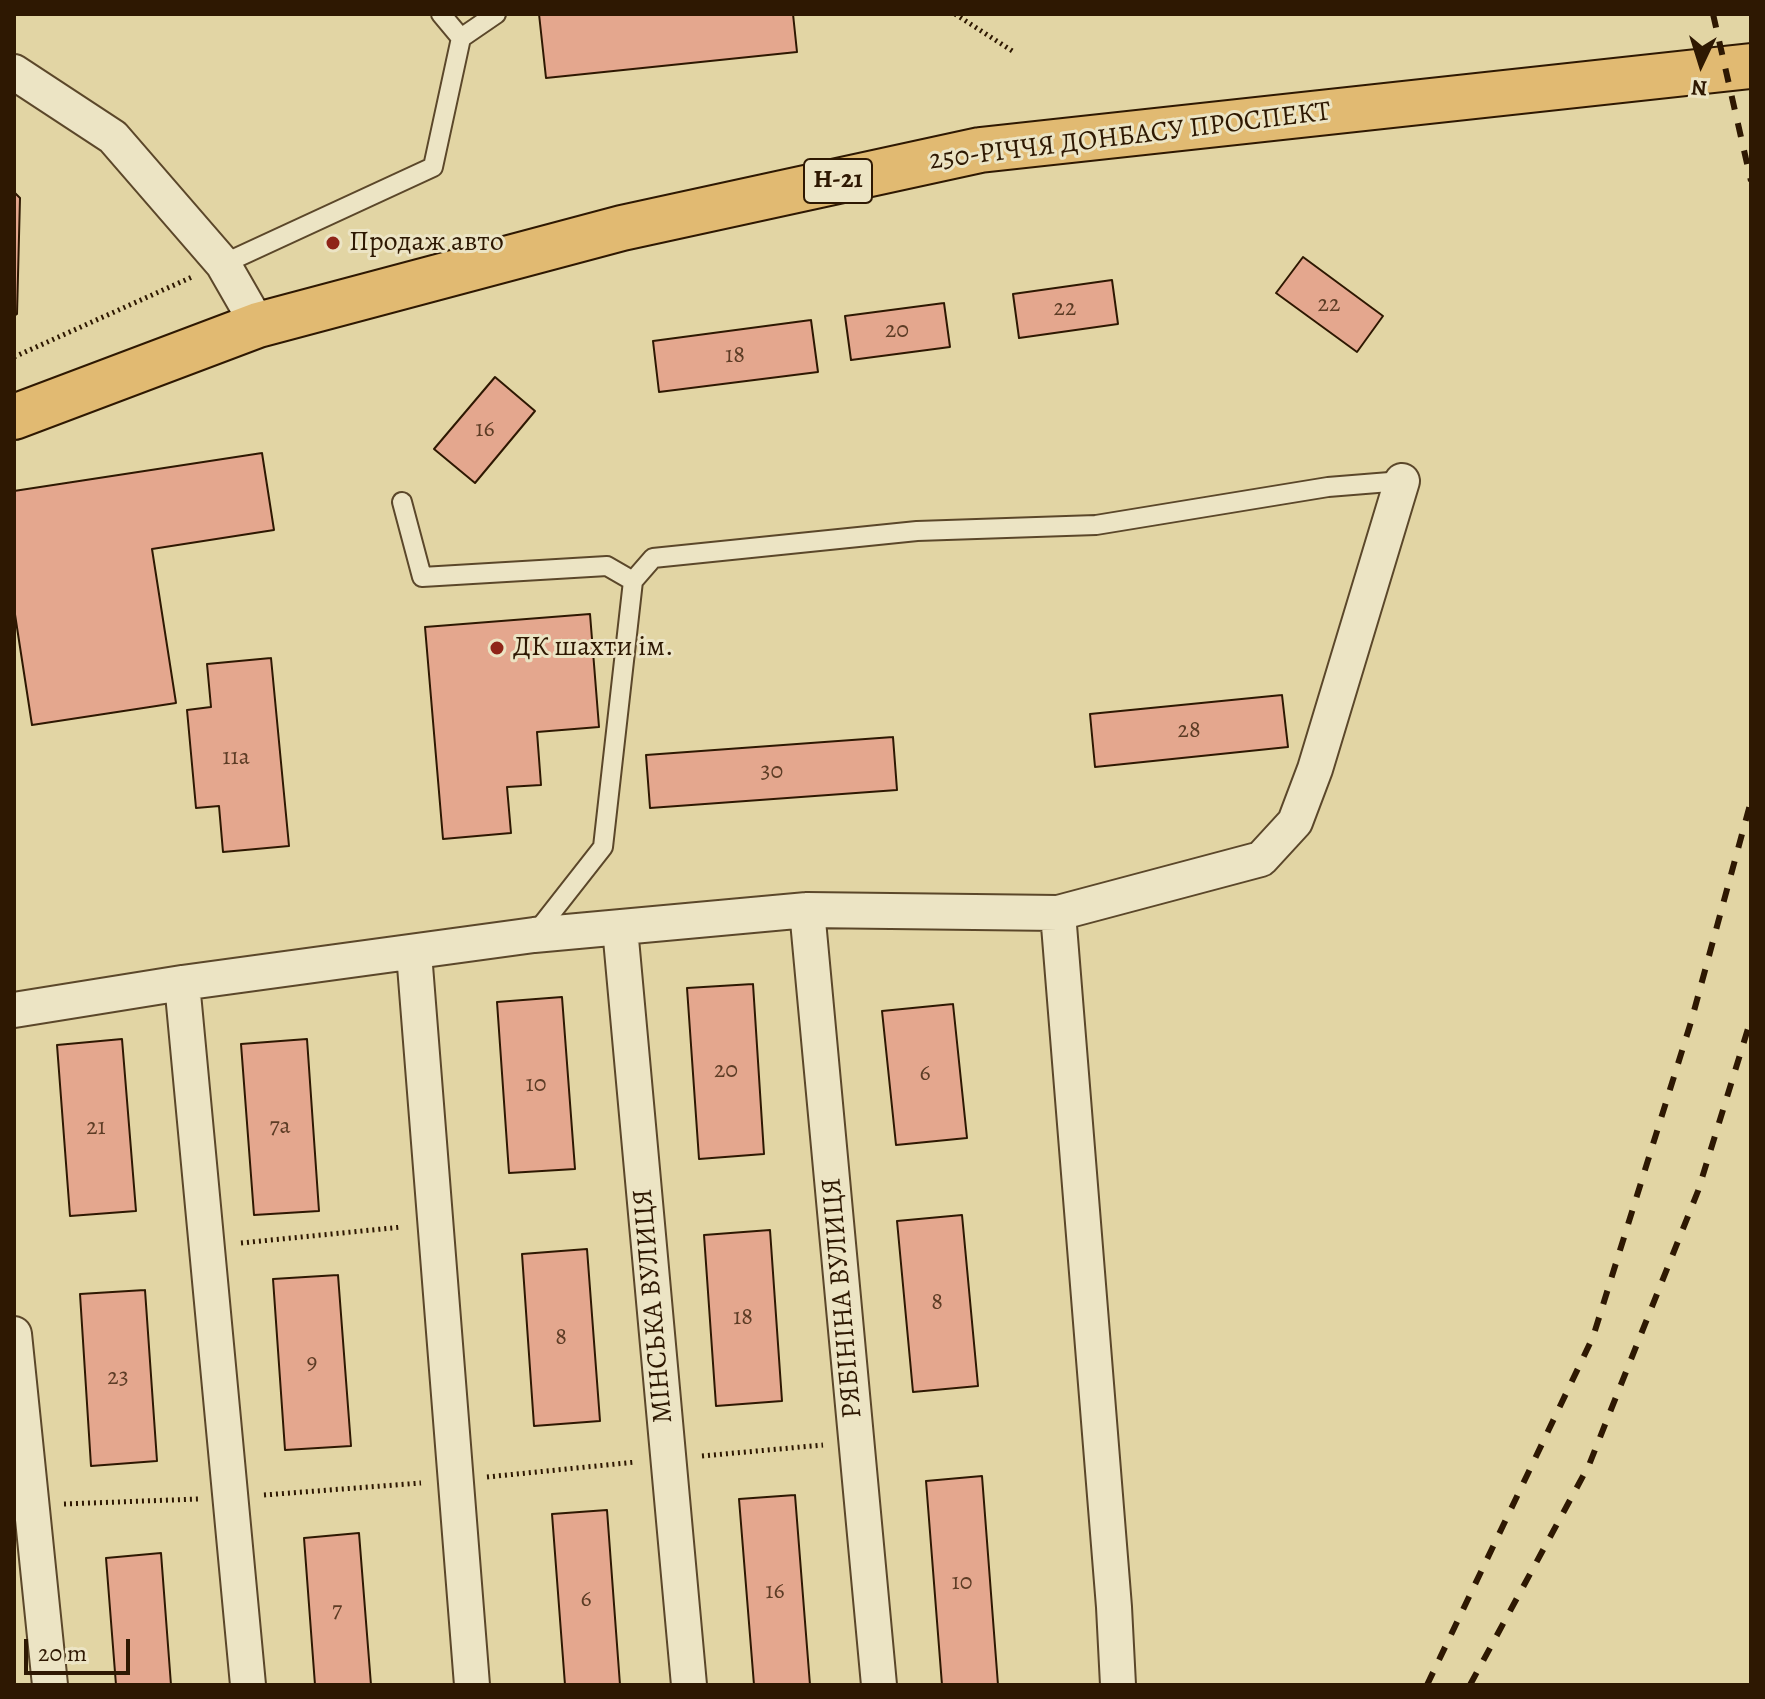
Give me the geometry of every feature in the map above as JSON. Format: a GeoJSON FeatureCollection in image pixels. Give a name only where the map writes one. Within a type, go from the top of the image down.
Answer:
{"type":"FeatureCollection","features":[{"type":"Feature","properties":{"kind":"main road","name":"250-РІЧЧЯ ДОНБАСУ ПРОСПЕКТ"},"geometry":{"type":"LineString","coordinates":[[14,417],[258,325],[622,228],[980,150],[1751,66]]}},
{"type":"Feature","properties":{"kind":"street"},"geometry":{"type":"LineString","coordinates":[[14,72],[113,137],[223,264],[258,325]]}},
{"type":"Feature","properties":{"kind":"street"},"geometry":{"type":"LineString","coordinates":[[14,1010],[182,983],[534,935],[807,910],[1058,913],[1261,859],[1295,822],[1315,769],[1402,481]]}},
{"type":"Feature","properties":{"kind":"street","name":"РЯБІНІНА ВУЛИЦЯ"},"geometry":{"type":"LineString","coordinates":[[807,910],[879,1685]]}},
{"type":"Feature","properties":{"kind":"street"},"geometry":{"type":"LineString","coordinates":[[1058,913],[1112,1576],[1118,1685]]}},
{"type":"Feature","properties":{"kind":"street","name":"МІНСЬКА ВУЛИЦЯ"},"geometry":{"type":"LineString","coordinates":[[620,928],[689,1685]]}},
{"type":"Feature","properties":{"kind":"street"},"geometry":{"type":"LineString","coordinates":[[414,953],[472,1685]]}},
{"type":"Feature","properties":{"kind":"street"},"geometry":{"type":"LineString","coordinates":[[182,983],[248,1685]]}},
{"type":"Feature","properties":{"kind":"street"},"geometry":{"type":"LineString","coordinates":[[14,1334],[50,1685]]}},
{"type":"Feature","properties":{"kind":"lane"},"geometry":{"type":"LineString","coordinates":[[441,14],[461,38]]}},
{"type":"Feature","properties":{"kind":"lane"},"geometry":{"type":"LineString","coordinates":[[223,264],[433,167],[461,38],[496,14]]}},
{"type":"Feature","properties":{"kind":"lane"},"geometry":{"type":"LineString","coordinates":[[534,935],[603,847],[633,581],[653,558],[917,531],[1096,525],[1328,487],[1402,481]]}},
{"type":"Feature","properties":{"kind":"lane"},"geometry":{"type":"LineString","coordinates":[[402,502],[422,577],[607,566],[633,581]]}},
{"type":"Feature","properties":{"kind":"path"},"geometry":{"type":"LineString","coordinates":[[955,14],[1014,52]]}},
{"type":"Feature","properties":{"kind":"path"},"geometry":{"type":"LineString","coordinates":[[14,357],[223,264]]}},
{"type":"Feature","properties":{"kind":"path"},"geometry":{"type":"LineString","coordinates":[[207,1246],[435,1224]]}},
{"type":"Feature","properties":{"kind":"building"},"geometry":{"type":"Polygon","coordinates":[[[539,14],[793,14],[797,52],[546,78],[539,14]]]}},
{"type":"Feature","properties":{"kind":"building"},"geometry":{"type":"Polygon","coordinates":[[[14,192],[20,198],[17,314],[14,316],[14,192]]]}},
{"type":"Feature","properties":{"kind":"building"},"geometry":{"type":"Polygon","coordinates":[[[1303,257],[1383,316],[1357,352],[1276,293],[1303,257]]]}},
{"type":"Feature","properties":{"kind":"building"},"geometry":{"type":"Polygon","coordinates":[[[1112,280],[1118,324],[1019,338],[1013,294],[1112,280]]]}},
{"type":"Feature","properties":{"kind":"building"},"geometry":{"type":"Polygon","coordinates":[[[944,303],[950,347],[851,360],[845,316],[944,303]]]}},
{"type":"Feature","properties":{"kind":"building"},"geometry":{"type":"Polygon","coordinates":[[[811,320],[818,372],[659,392],[653,341],[811,320]]]}},
{"type":"Feature","properties":{"kind":"building"},"geometry":{"type":"Polygon","coordinates":[[[495,377],[535,411],[475,483],[434,449],[495,377]]]}},
{"type":"Feature","properties":{"kind":"building"},"geometry":{"type":"Polygon","coordinates":[[[262,453],[274,530],[152,549],[176,703],[32,725],[14,608],[14,491],[262,453]]]}},
{"type":"Feature","properties":{"kind":"building"},"geometry":{"type":"Polygon","coordinates":[[[590,614],[599,727],[537,732],[541,785],[507,787],[511,833],[443,839],[425,627],[590,614]]]}},
{"type":"Feature","properties":{"kind":"building"},"geometry":{"type":"Polygon","coordinates":[[[271,658],[289,846],[223,852],[219,806],[196,808],[187,710],[211,707],[207,664],[271,658]]]}},
{"type":"Feature","properties":{"kind":"building"},"geometry":{"type":"Polygon","coordinates":[[[1282,695],[1288,747],[1095,767],[1090,714],[1282,695]]]}},
{"type":"Feature","properties":{"kind":"building"},"geometry":{"type":"Polygon","coordinates":[[[893,737],[897,790],[650,808],[646,755],[893,737]]]}},
{"type":"Feature","properties":{"kind":"building"},"geometry":{"type":"Polygon","coordinates":[[[753,984],[764,1154],[699,1159],[687,988],[753,984]]]}},
{"type":"Feature","properties":{"kind":"building"},"geometry":{"type":"Polygon","coordinates":[[[562,997],[575,1169],[509,1173],[497,1002],[562,997]]]}},
{"type":"Feature","properties":{"kind":"building"},"geometry":{"type":"Polygon","coordinates":[[[953,1004],[967,1138],[896,1145],[882,1011],[953,1004]]]}},
{"type":"Feature","properties":{"kind":"building"},"geometry":{"type":"Polygon","coordinates":[[[122,1039],[136,1211],[70,1216],[57,1045],[122,1039]]]}},
{"type":"Feature","properties":{"kind":"building"},"geometry":{"type":"Polygon","coordinates":[[[307,1039],[319,1211],[254,1215],[241,1044],[307,1039]]]}},
{"type":"Feature","properties":{"kind":"building"},"geometry":{"type":"Polygon","coordinates":[[[962,1215],[978,1386],[913,1392],[897,1221],[962,1215]]]}},
{"type":"Feature","properties":{"kind":"building"},"geometry":{"type":"Polygon","coordinates":[[[770,1230],[782,1401],[716,1406],[704,1235],[770,1230]]]}},
{"type":"Feature","properties":{"kind":"building"},"geometry":{"type":"Polygon","coordinates":[[[587,1249],[600,1421],[534,1426],[522,1254],[587,1249]]]}},
{"type":"Feature","properties":{"kind":"building"},"geometry":{"type":"Polygon","coordinates":[[[338,1275],[351,1446],[285,1450],[273,1279],[338,1275]]]}},
{"type":"Feature","properties":{"kind":"building"},"geometry":{"type":"Polygon","coordinates":[[[145,1290],[157,1461],[91,1466],[80,1294],[145,1290]]]}},
{"type":"Feature","properties":{"kind":"building"},"geometry":{"type":"Polygon","coordinates":[[[982,1476],[998,1685],[942,1685],[926,1481],[982,1476]]]}},
{"type":"Feature","properties":{"kind":"building"},"geometry":{"type":"Polygon","coordinates":[[[795,1495],[810,1685],[754,1685],[739,1499],[795,1495]]]}},
{"type":"Feature","properties":{"kind":"building"},"geometry":{"type":"Polygon","coordinates":[[[607,1510],[620,1685],[565,1685],[552,1514],[607,1510]]]}},
{"type":"Feature","properties":{"kind":"building"},"geometry":{"type":"Polygon","coordinates":[[[359,1533],[371,1685],[315,1685],[304,1538],[359,1533]]]}},
{"type":"Feature","properties":{"kind":"building"},"geometry":{"type":"Polygon","coordinates":[[[161,1553],[171,1685],[116,1685],[106,1558],[161,1553]]]}},
{"type":"Feature","properties":{"kind":"railway"},"geometry":{"type":"LineString","coordinates":[[1713,14],[1751,181]]}},
{"type":"Feature","properties":{"kind":"railway"},"geometry":{"type":"LineString","coordinates":[[1427,1685],[1593,1337],[1691,1022],[1751,801]]}},
{"type":"Feature","properties":{"kind":"railway"},"geometry":{"type":"LineString","coordinates":[[1470,1685],[1589,1465],[1698,1191],[1751,1019]]}},
{"type":"Feature","properties":{"kind":"place","name":"Продаж авто"},"geometry":{"type":"Point","coordinates":[333,243]}},
{"type":"Feature","properties":{"kind":"place","name":"ДК шахти ім."},"geometry":{"type":"Point","coordinates":[497,648]}}]}
